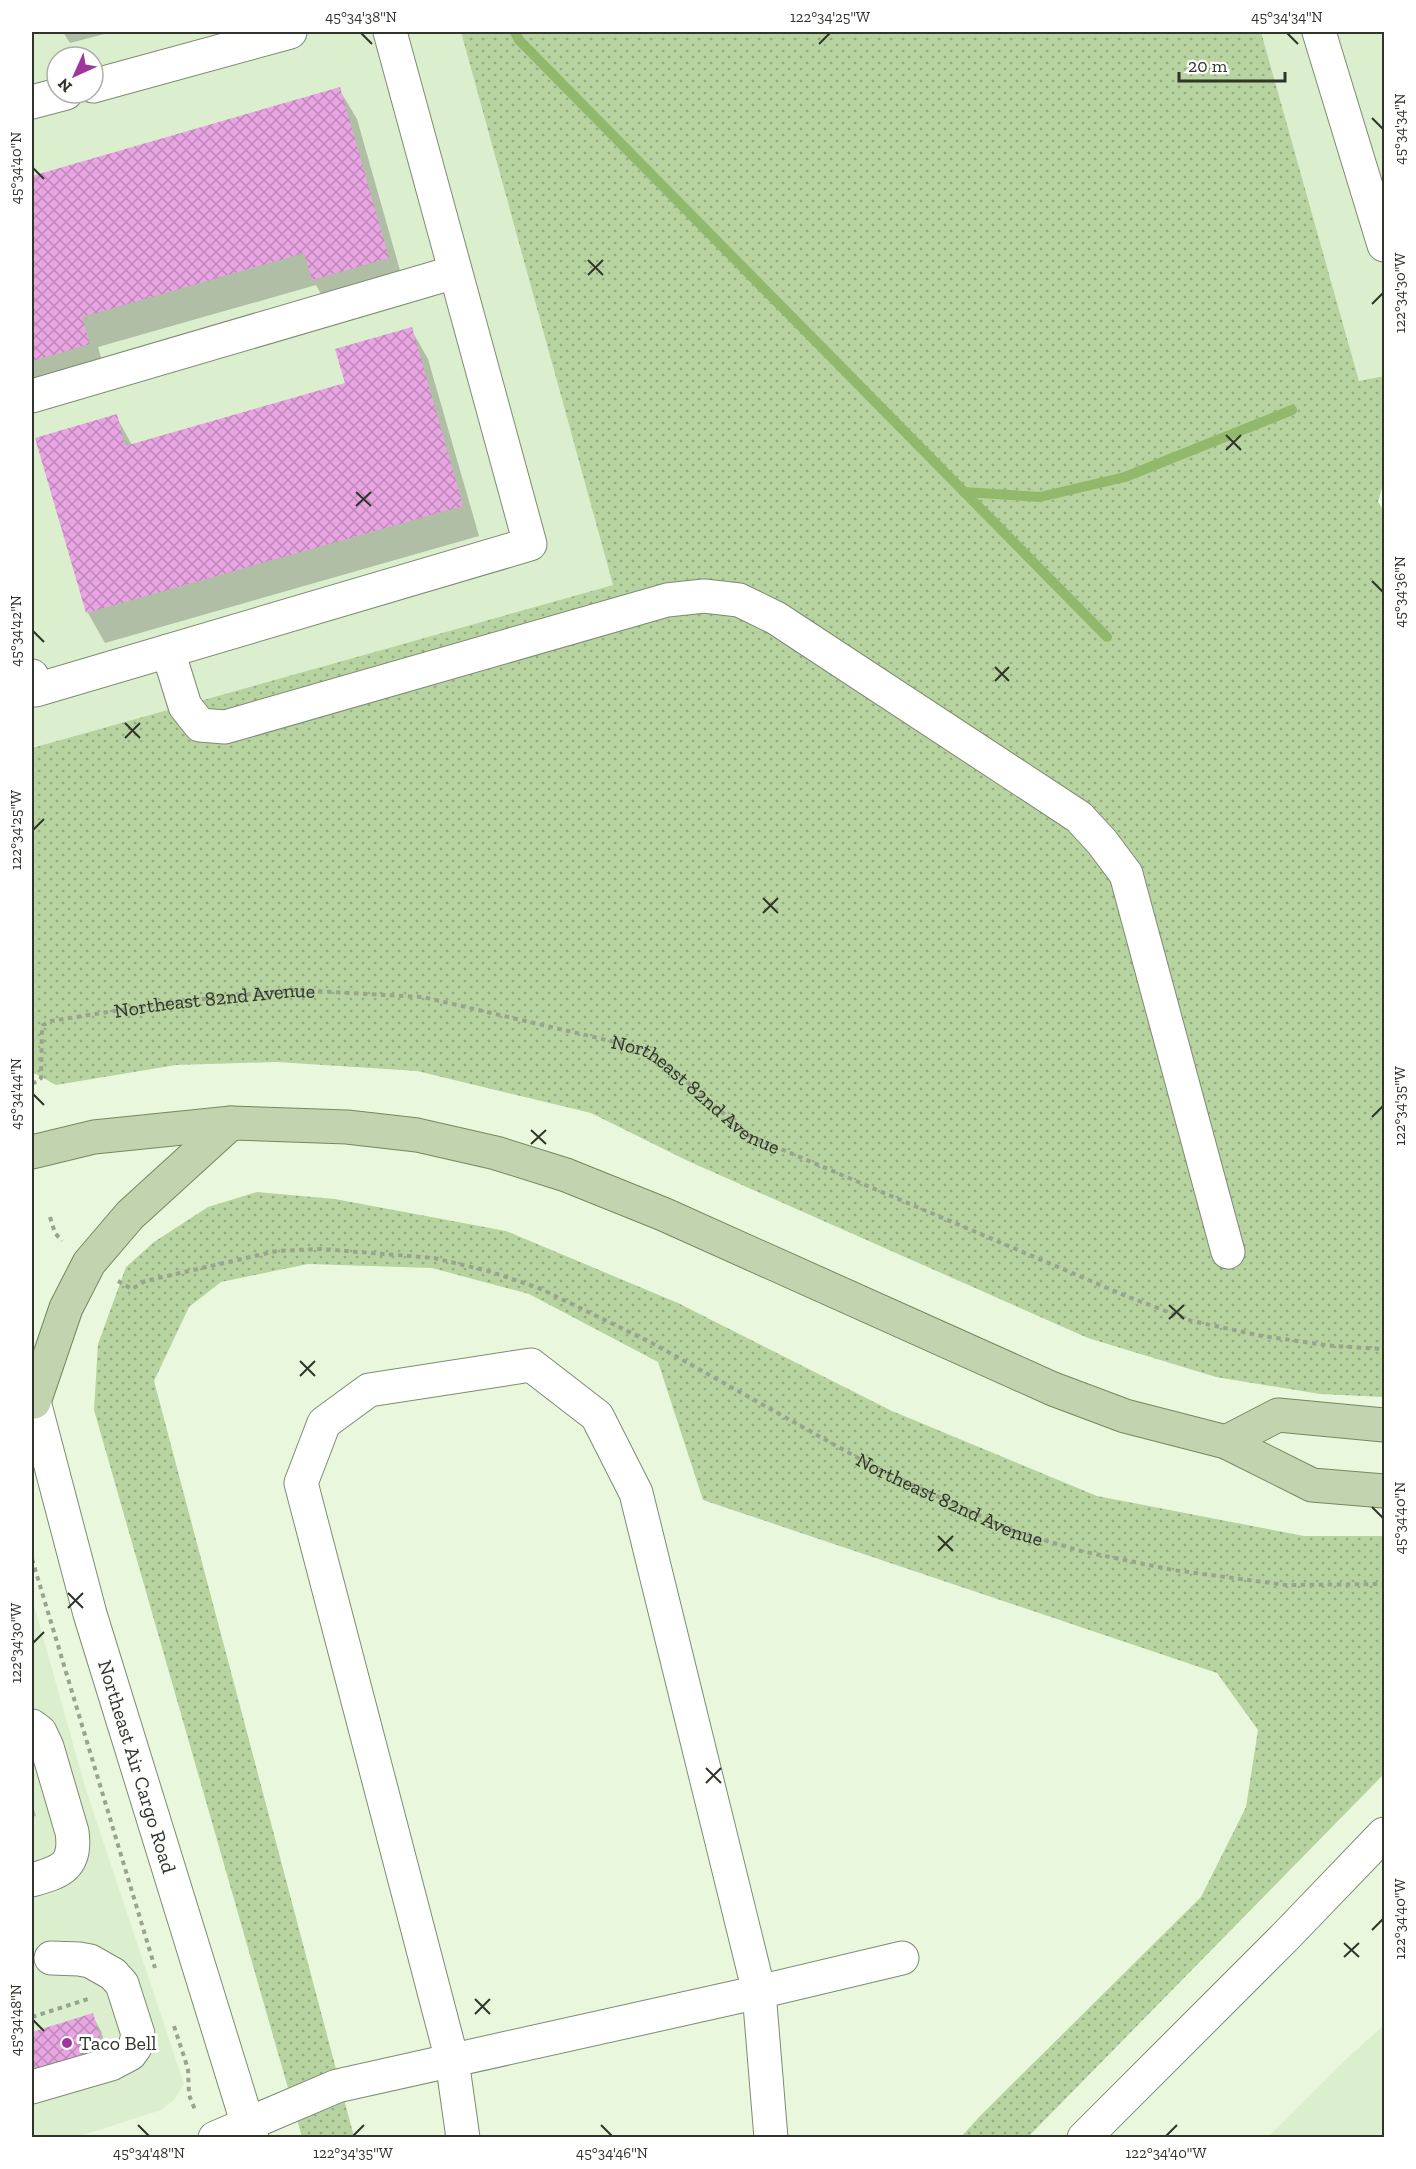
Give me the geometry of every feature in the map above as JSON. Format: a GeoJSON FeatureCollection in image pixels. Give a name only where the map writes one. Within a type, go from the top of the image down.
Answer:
{"type":"FeatureCollection","features":[{"type":"Feature","properties":{"kind":"main road"},"geometry":{"type":"LineString","coordinates":[[32,1398],[66,1308],[89,1263],[130,1215],[231,1123]]}},
{"type":"Feature","properties":{"kind":"main road"},"geometry":{"type":"LineString","coordinates":[[32,1152],[94,1137],[231,1123],[347,1127],[417,1135],[496,1153],[566,1175],[663,1214],[1053,1389],[1125,1416],[1226,1442],[1312,1485],[1384,1491]]}},
{"type":"Feature","properties":{"kind":"main road"},"geometry":{"type":"LineString","coordinates":[[1226,1442],[1278,1414],[1384,1425]]}},
{"type":"Feature","properties":{"kind":"street"},"geometry":{"type":"LineString","coordinates":[[105,83],[290,32]]}},
{"type":"Feature","properties":{"kind":"street"},"geometry":{"type":"LineString","coordinates":[[32,676],[36,690],[530,544],[390,32]]}},
{"type":"Feature","properties":{"kind":"street"},"geometry":{"type":"LineString","coordinates":[[1319,32],[1384,245]]}},
{"type":"Feature","properties":{"kind":"street"},"geometry":{"type":"LineString","coordinates":[[32,396],[455,272]]}},
{"type":"Feature","properties":{"kind":"street"},"geometry":{"type":"LineString","coordinates":[[168,651],[185,706],[200,725],[225,727],[667,600],[704,596],[740,600],[776,618],[1079,817],[1126,874],[1228,1252]]}},
{"type":"Feature","properties":{"kind":"street"},"geometry":{"type":"LineString","coordinates":[[463,2138],[452,2060],[301,1483],[324,1423],[369,1390],[531,1365],[597,1416],[636,1493],[759,1992],[771,2138]]}},
{"type":"Feature","properties":{"kind":"street","name":"Northeast Air Cargo Road"},"geometry":{"type":"LineString","coordinates":[[32,1398],[96,1635],[250,2130]]}},
{"type":"Feature","properties":{"kind":"street"},"geometry":{"type":"LineString","coordinates":[[32,1726],[40,1732],[47,1747],[72,1832],[74,1847],[69,1861],[58,1873],[32,1880]]}},
{"type":"Feature","properties":{"kind":"street"},"geometry":{"type":"LineString","coordinates":[[1084,2138],[1384,1834]]}},
{"type":"Feature","properties":{"kind":"street"},"geometry":{"type":"LineString","coordinates":[[32,2087],[111,2064],[130,2055],[135,2047],[138,2034],[123,1989],[113,1974],[101,1966],[79,1959],[51,1958]]}},
{"type":"Feature","properties":{"kind":"street"},"geometry":{"type":"LineString","coordinates":[[215,2138],[250,2130],[337,2086],[902,1958]]}},
{"type":"Feature","properties":{"kind":"path","name":"Northeast 82nd Avenue"},"geometry":{"type":"LineString","coordinates":[[32,1083],[41,1078],[42,1028],[46,1023],[165,1003],[294,990],[423,997],[645,1049],[660,1058],[748,1135],[1126,1296],[1192,1321],[1262,1336],[1333,1346],[1384,1349]]}},
{"type":"Feature","properties":{"kind":"path"},"geometry":{"type":"LineString","coordinates":[[50,1217],[55,1233],[68,1248]]}},
{"type":"Feature","properties":{"kind":"path","name":"Northeast 82nd Avenue"},"geometry":{"type":"LineString","coordinates":[[117,1280],[132,1288],[145,1281],[277,1251],[321,1249],[362,1251],[445,1261],[488,1271],[539,1288],[652,1343],[878,1469],[1013,1531],[1082,1551],[1173,1570],[1286,1585],[1384,1584]]}},
{"type":"Feature","properties":{"kind":"path"},"geometry":{"type":"LineString","coordinates":[[32,1559],[158,1978]]}},
{"type":"Feature","properties":{"kind":"path"},"geometry":{"type":"LineString","coordinates":[[32,2017],[123,1989]]}},
{"type":"Feature","properties":{"kind":"path"},"geometry":{"type":"LineString","coordinates":[[173,2024],[188,2069],[189,2095]]}},
{"type":"Feature","properties":{"kind":"shaded area"},"geometry":{"type":"Polygon","coordinates":[[[32,32],[461,32],[613,585],[32,748],[32,32]]]}},
{"type":"Feature","properties":{"kind":"shaded area"},"geometry":{"type":"Polygon","coordinates":[[[461,32],[1261,32],[1359,381],[1384,376],[1384,481],[1378,502],[1384,511],[1384,1397],[1320,1394],[1216,1377],[1088,1338],[688,1161],[591,1113],[417,1071],[277,1062],[176,1065],[56,1085],[32,1074],[32,748],[613,585],[461,32]]]}},
{"type":"Feature","properties":{"kind":"shaded area"},"geometry":{"type":"Polygon","coordinates":[[[1261,32],[1384,32],[1384,376],[1359,381],[1261,32]]]}},
{"type":"Feature","properties":{"kind":"shaded area"},"geometry":{"type":"Polygon","coordinates":[[[257,1192],[335,1199],[506,1231],[678,1303],[892,1411],[1097,1496],[1304,1536],[1384,1536],[1384,1774],[1028,2137],[961,2137],[1201,1897],[1246,1807],[1258,1730],[1217,1673],[703,1500],[658,1362],[529,1294],[432,1268],[308,1264],[221,1282],[189,1307],[154,1381],[354,2137],[302,2137],[94,1410],[98,1344],[126,1267],[154,1242],[208,1207],[257,1192]]]}},
{"type":"Feature","properties":{"kind":"shaded area"},"geometry":{"type":"Polygon","coordinates":[[[32,1598],[86,1790],[184,2084],[174,2100],[161,2110],[77,2137],[32,2137],[32,1598]]]}},
{"type":"Feature","properties":{"kind":"shaded area"},"geometry":{"type":"Polygon","coordinates":[[[1384,2025],[1384,2137],[1268,2137],[1341,2064],[1384,2025]]]}},
{"type":"Feature","properties":{"kind":"building"},"geometry":{"type":"Polygon","coordinates":[[[340,87],[389,258],[312,280],[304,253],[82,317],[90,344],[32,361],[32,176],[340,87]]]}},
{"type":"Feature","properties":{"kind":"building"},"geometry":{"type":"Polygon","coordinates":[[[412,327],[463,506],[86,613],[35,438],[117,414],[125,446],[345,383],[335,349],[412,327]]]}},
{"type":"Feature","properties":{"kind":"building","name":"Taco Bell"},"geometry":{"type":"Polygon","coordinates":[[[93,2013],[105,2054],[32,2076],[32,2032],[93,2013]]]}},
{"type":"Feature","properties":{"kind":"waterway"},"geometry":{"type":"LineString","coordinates":[[515,32],[519,40],[1107,637]]}},
{"type":"Feature","properties":{"kind":"waterway"},"geometry":{"type":"LineString","coordinates":[[964,492],[1040,497],[1125,477],[1292,410]]}},
{"type":"Feature","properties":{"kind":"place","name":"Taco Bell"},"geometry":{"type":"Point","coordinates":[67,2043]}}]}
